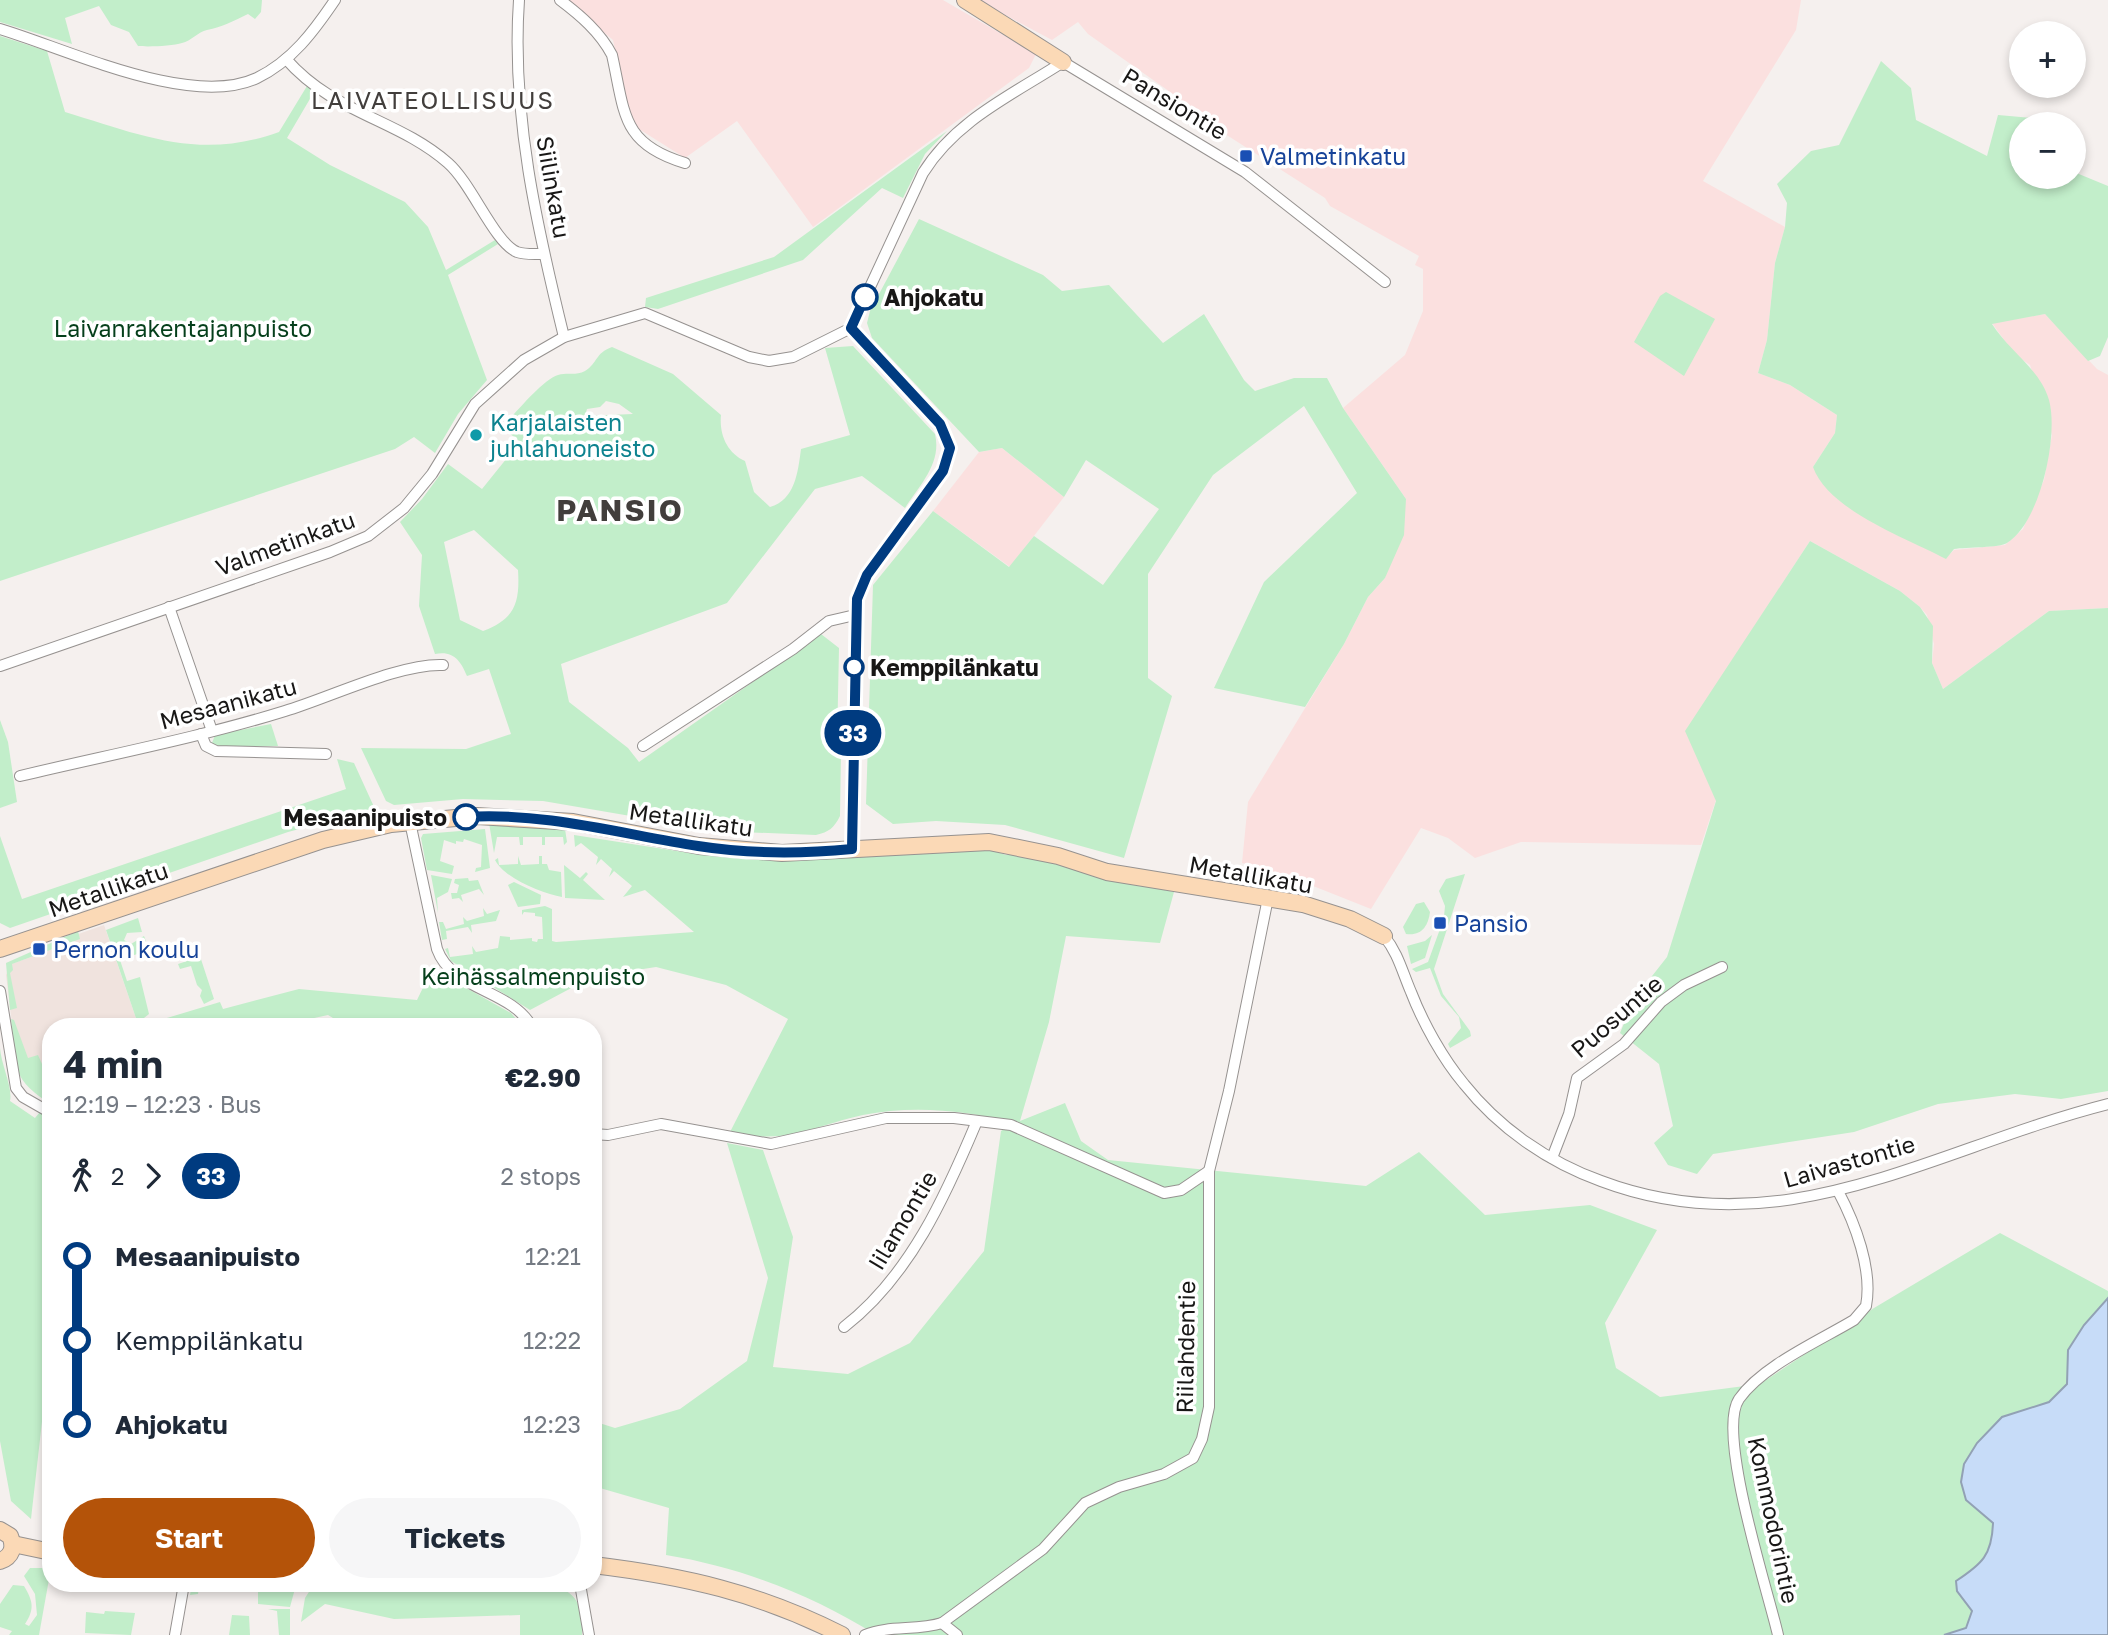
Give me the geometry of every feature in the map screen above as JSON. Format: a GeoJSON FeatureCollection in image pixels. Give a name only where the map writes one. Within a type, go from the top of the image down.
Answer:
{"type":"FeatureCollection","features":[{"type":"Feature","properties":{"kind":"street"},"geometry":{"type":"LineString","coordinates":[[0,29],[130,71],[198,88],[218,88],[254,79],[286,59],[312,33],[335,0]]}},
{"type":"Feature","properties":{"kind":"street","name":"Siilinkatu"},"geometry":{"type":"LineString","coordinates":[[519,0],[520,108],[527,167],[544,254],[565,337]]}},
{"type":"Feature","properties":{"kind":"street"},"geometry":{"type":"LineString","coordinates":[[560,0],[577,13],[607,45],[627,121],[633,132],[653,151],[685,163]]}},
{"type":"Feature","properties":{"kind":"street","name":"Pansiontie"},"geometry":{"type":"LineString","coordinates":[[965,0],[1245,172],[1385,282]]}},
{"type":"Feature","properties":{"kind":"street"},"geometry":{"type":"LineString","coordinates":[[286,59],[301,76],[337,102],[422,144],[447,162],[467,184],[498,234],[510,248],[522,253],[544,254]]}},
{"type":"Feature","properties":{"kind":"street"},"geometry":{"type":"LineString","coordinates":[[852,849],[855,615],[860,586],[943,471],[950,448],[940,424],[851,328],[923,173],[934,155],[948,139],[983,111],[1063,62]]}},
{"type":"Feature","properties":{"kind":"street","name":"Valmetinkatu"},"geometry":{"type":"LineString","coordinates":[[0,666],[338,549],[380,528],[404,508],[432,474],[469,413],[488,390],[524,360],[565,337],[645,313],[749,357],[769,361],[793,357],[851,328]]}},
{"type":"Feature","properties":{"kind":"street"},"geometry":{"type":"LineString","coordinates":[[169,607],[206,732],[206,746],[216,751],[326,754]]}},
{"type":"Feature","properties":{"kind":"street"},"geometry":{"type":"LineString","coordinates":[[643,746],[793,649],[829,621],[855,615]]}},
{"type":"Feature","properties":{"kind":"street","name":"Mesaanikatu"},"geometry":{"type":"LineString","coordinates":[[20,776],[283,712],[416,668],[443,665]]}},
{"type":"Feature","properties":{"kind":"street","name":"Metallikatu"},"geometry":{"type":"LineString","coordinates":[[0,949],[323,840],[410,822],[510,817],[573,822],[733,850],[782,853],[955,841],[989,842],[1058,856],[1107,872],[1303,904],[1350,919],[1384,936]]}},
{"type":"Feature","properties":{"kind":"street"},"geometry":{"type":"LineString","coordinates":[[410,822],[437,949],[444,964],[458,976],[510,1004],[523,1018]]}},
{"type":"Feature","properties":{"kind":"street","name":"Riilahdentie"},"geometry":{"type":"LineString","coordinates":[[865,1635],[878,1631],[923,1629],[942,1623],[1043,1549],[1085,1503],[1119,1487],[1164,1474],[1193,1458],[1202,1439],[1209,1407],[1209,1171],[1229,1091],[1268,898]]}},
{"type":"Feature","properties":{"kind":"street","name":"Laivastontie"},"geometry":{"type":"LineString","coordinates":[[1384,936],[1397,951],[1417,1007],[1462,1083],[1511,1131],[1552,1158],[1628,1191],[1690,1204],[1754,1206],[1838,1191],[2108,1104]]}},
{"type":"Feature","properties":{"kind":"street","name":"Puosuntie"},"geometry":{"type":"LineString","coordinates":[[1552,1158],[1565,1125],[1577,1078],[1624,1044],[1661,1002],[1684,985],[1722,967]]}},
{"type":"Feature","properties":{"kind":"street"},"geometry":{"type":"LineString","coordinates":[[0,991],[16,1088],[23,1097],[42,1108]]}},
{"type":"Feature","properties":{"kind":"street"},"geometry":{"type":"LineString","coordinates":[[602,1135],[662,1124],[771,1144],[886,1118],[910,1116],[1012,1125],[1164,1193],[1181,1190],[1209,1171]]}},
{"type":"Feature","properties":{"kind":"street","name":"Iilamontie"},"geometry":{"type":"LineString","coordinates":[[844,1326],[878,1297],[921,1237],[955,1175],[977,1121]]}},
{"type":"Feature","properties":{"kind":"street","name":"Kommodorintie"},"geometry":{"type":"LineString","coordinates":[[1778,1635],[1744,1503],[1732,1419],[1738,1400],[1756,1381],[1853,1320],[1866,1306],[1868,1279],[1852,1221],[1838,1191]]}},
{"type":"Feature","properties":{"kind":"street"},"geometry":{"type":"LineString","coordinates":[[0,1530],[10,1536],[13,1544],[9,1556],[0,1562]]}},
{"type":"Feature","properties":{"kind":"street"},"geometry":{"type":"LineString","coordinates":[[13,1544],[42,1550]]}},
{"type":"Feature","properties":{"kind":"street"},"geometry":{"type":"LineString","coordinates":[[602,1566],[653,1572],[740,1591],[804,1616],[842,1635]]}},
{"type":"Feature","properties":{"kind":"street"},"geometry":{"type":"LineString","coordinates":[[175,1635],[183,1592]]}},
{"type":"Feature","properties":{"kind":"street"},"geometry":{"type":"LineString","coordinates":[[581,1592],[589,1635]]}},
{"type":"Feature","properties":{"kind":"street"},"geometry":{"type":"LineString","coordinates":[[942,1623],[957,1635]]}},
{"type":"Feature","properties":{"kind":"shaded area"},"geometry":{"type":"Polygon","coordinates":[[[565,0],[943,0],[1036,54],[1029,68],[813,227],[737,121],[685,158],[631,124],[613,40],[565,0]]]}},
{"type":"Feature","properties":{"kind":"shaded area"},"geometry":{"type":"Polygon","coordinates":[[[977,0],[1801,0],[1796,30],[1703,181],[1785,227],[1775,263],[1767,340],[1758,373],[1790,385],[1837,415],[1835,433],[1813,467],[1946,558],[1954,550],[2005,545],[2023,529],[2044,480],[2052,435],[2030,365],[2014,354],[1992,323],[2045,314],[2097,369],[2108,375],[2108,608],[2049,611],[1943,689],[1932,663],[1934,644],[1927,615],[1920,607],[1900,591],[1810,541],[1686,731],[1716,800],[1701,845],[1521,842],[1475,858],[1448,838],[1421,828],[1371,909],[1293,878],[1242,863],[1248,802],[1344,644],[1368,597],[1385,578],[1406,499],[1343,408],[1405,355],[1423,311],[1423,269],[1415,265],[1419,256],[1330,206],[1325,198],[1186,109],[1173,94],[1088,34],[1078,22],[1052,40],[977,0]]]}},
{"type":"Feature","properties":{"kind":"shaded area"},"geometry":{"type":"Polygon","coordinates":[[[1002,448],[1064,497],[1010,567],[933,511],[979,452],[1002,448]]]}},
{"type":"Feature","properties":{"kind":"shaded area"},"geometry":{"type":"Polygon","coordinates":[[[104,925],[136,1018],[42,1018],[42,1065],[28,1072],[18,1072],[6,975],[11,964],[43,953],[67,938],[104,925]]]}},
{"type":"Feature","properties":{"kind":"green space"},"geometry":{"type":"Polygon","coordinates":[[[0,0],[262,0],[261,12],[255,19],[248,14],[173,45],[138,46],[129,32],[111,25],[99,6],[65,18],[72,44],[0,22],[0,0]]]}},
{"type":"Feature","properties":{"kind":"green space","name":"Laivanrakentajanpuisto"},"geometry":{"type":"Polygon","coordinates":[[[0,36],[47,51],[65,112],[171,142],[223,144],[279,132],[307,86],[314,92],[287,138],[330,165],[405,202],[428,227],[446,270],[495,240],[498,244],[448,275],[487,380],[458,414],[435,453],[414,437],[395,449],[0,581],[0,36]]]}},
{"type":"Feature","properties":{"kind":"green space"},"geometry":{"type":"Polygon","coordinates":[[[1881,61],[1911,88],[1916,120],[1987,156],[1998,115],[2009,116],[2009,189],[2086,189],[2086,177],[2108,186],[2108,337],[2100,356],[2088,361],[2045,314],[1992,324],[2039,379],[2049,400],[2051,416],[2049,456],[2037,498],[2019,533],[2003,545],[1954,549],[1946,559],[1890,532],[1851,509],[1834,497],[1813,467],[1835,433],[1837,415],[1790,385],[1758,373],[1767,340],[1775,263],[1785,227],[1787,203],[1777,184],[1811,151],[1839,145],[1881,61]]]}},
{"type":"Feature","properties":{"kind":"green space"},"geometry":{"type":"Polygon","coordinates":[[[947,131],[925,154],[903,198],[882,188],[803,260],[658,309],[645,307],[646,298],[774,257],[947,131]]]}},
{"type":"Feature","properties":{"kind":"green space"},"geometry":{"type":"Polygon","coordinates":[[[919,219],[1043,275],[1062,291],[1109,285],[1163,343],[1204,314],[1244,380],[1255,391],[1294,378],[1327,378],[1343,408],[1406,499],[1404,535],[1385,578],[1368,597],[1344,644],[1305,707],[1214,688],[1264,582],[1357,493],[1304,406],[1213,475],[1148,574],[1148,678],[1172,696],[1124,858],[1005,825],[936,821],[893,824],[866,804],[873,585],[933,511],[1009,567],[1034,536],[1103,585],[1159,509],[1086,460],[1064,497],[1002,448],[979,452],[872,338],[867,323],[870,311],[919,219]]]}},
{"type":"Feature","properties":{"kind":"green space"},"geometry":{"type":"Polygon","coordinates":[[[1666,292],[1715,319],[1684,376],[1634,342],[1660,296],[1666,292]]]}},
{"type":"Feature","properties":{"kind":"green space"},"geometry":{"type":"Polygon","coordinates":[[[853,346],[935,434],[933,464],[905,508],[862,476],[815,489],[727,603],[561,664],[569,702],[628,748],[639,762],[821,634],[839,648],[837,744],[841,749],[840,816],[833,826],[816,835],[718,831],[543,801],[463,799],[394,805],[386,801],[361,748],[466,749],[511,734],[489,669],[467,676],[456,658],[447,654],[435,654],[419,606],[422,555],[400,522],[422,499],[448,464],[482,489],[520,442],[502,427],[552,378],[585,371],[602,352],[612,347],[673,374],[721,415],[721,429],[729,448],[745,461],[754,492],[770,507],[790,492],[801,449],[850,435],[825,348],[853,346]],[[606,401],[600,407],[587,409],[585,416],[633,414],[619,404],[606,401]],[[474,530],[444,542],[460,620],[483,631],[509,615],[518,592],[518,570],[474,530]]]}},
{"type":"Feature","properties":{"kind":"green space"},"geometry":{"type":"Polygon","coordinates":[[[1810,541],[1900,591],[1920,607],[1933,626],[1932,663],[1943,689],[2049,611],[2108,608],[2108,1091],[2061,1099],[2015,1094],[1938,1104],[1854,1132],[1713,1154],[1697,1174],[1668,1165],[1654,1143],[1673,1126],[1659,1064],[1620,1033],[1634,999],[1667,957],[1716,801],[1685,731],[1810,541]]]}},
{"type":"Feature","properties":{"kind":"green space"},"geometry":{"type":"Polygon","coordinates":[[[0,720],[8,742],[17,802],[0,808],[0,720]]]}},
{"type":"Feature","properties":{"kind":"green space"},"geometry":{"type":"Polygon","coordinates":[[[271,724],[278,746],[221,747],[212,743],[215,735],[271,724]]]}},
{"type":"Feature","properties":{"kind":"green space"},"geometry":{"type":"Polygon","coordinates":[[[337,759],[354,763],[375,809],[288,832],[10,928],[0,923],[0,836],[22,899],[346,789],[337,759]]]}},
{"type":"Feature","properties":{"kind":"green space"},"geometry":{"type":"Polygon","coordinates":[[[489,823],[565,829],[567,842],[564,845],[563,837],[545,837],[545,845],[542,845],[542,837],[523,837],[523,845],[520,845],[519,837],[497,837],[494,853],[489,823]]]}},
{"type":"Feature","properties":{"kind":"green space"},"geometry":{"type":"Polygon","coordinates":[[[485,829],[490,868],[475,872],[476,868],[481,867],[482,845],[464,839],[463,842],[456,841],[456,844],[444,840],[440,861],[454,866],[452,874],[427,870],[421,838],[423,834],[485,829]]]}},
{"type":"Feature","properties":{"kind":"green space","name":"Keihässalmenpuisto"},"geometry":{"type":"Polygon","coordinates":[[[574,835],[696,854],[782,860],[985,848],[1006,855],[1025,854],[1109,878],[1174,892],[1160,943],[1066,936],[1049,1022],[1020,1121],[1065,1103],[1081,1141],[1108,1160],[1366,1186],[1419,1152],[1485,1215],[1590,1205],[1657,1230],[1605,1323],[1616,1368],[1660,1397],[1760,1384],[1874,1308],[2000,1233],[2108,1291],[2108,1347],[1990,1495],[2108,1635],[876,1635],[827,1607],[775,1584],[721,1567],[666,1555],[669,1508],[602,1489],[602,1424],[615,1428],[680,1409],[747,1361],[768,1278],[727,1143],[763,1150],[793,1237],[773,1367],[848,1374],[910,1343],[984,1251],[1001,1131],[1014,1123],[958,1112],[901,1110],[863,1115],[784,1135],[768,1137],[730,1132],[788,1019],[726,985],[656,967],[592,977],[530,1010],[451,961],[445,949],[448,948],[450,957],[473,954],[472,946],[476,952],[498,948],[500,936],[510,937],[510,940],[532,938],[532,941],[537,942],[538,939],[543,939],[542,917],[535,916],[535,913],[524,912],[522,915],[522,910],[545,906],[552,909],[552,941],[556,942],[694,932],[645,890],[623,897],[632,886],[614,871],[609,877],[612,869],[601,859],[596,865],[598,857],[581,843],[575,847],[574,835]]]}},
{"type":"Feature","properties":{"kind":"green space"},"geometry":{"type":"Polygon","coordinates":[[[518,856],[521,865],[539,864],[539,856],[542,856],[542,864],[547,864],[549,870],[561,872],[562,897],[535,889],[515,879],[500,867],[495,860],[498,858],[499,865],[518,864],[518,856]]]}},
{"type":"Feature","properties":{"kind":"green space"},"geometry":{"type":"Polygon","coordinates":[[[564,865],[580,878],[586,872],[588,874],[583,880],[605,900],[565,898],[564,865]]]}},
{"type":"Feature","properties":{"kind":"green space"},"geometry":{"type":"Polygon","coordinates":[[[1465,874],[1434,969],[1443,994],[1470,1031],[1471,1036],[1450,1048],[1448,1044],[1461,1028],[1459,1017],[1441,996],[1430,968],[1416,972],[1412,969],[1428,962],[1443,927],[1445,906],[1439,891],[1446,879],[1465,874]]]}},
{"type":"Feature","properties":{"kind":"green space"},"geometry":{"type":"Polygon","coordinates":[[[431,875],[452,879],[448,892],[437,898],[438,913],[431,875]]]}},
{"type":"Feature","properties":{"kind":"green space"},"geometry":{"type":"Polygon","coordinates":[[[468,878],[469,881],[478,880],[484,895],[479,889],[461,895],[463,902],[459,898],[452,899],[451,893],[457,893],[459,885],[454,883],[455,879],[468,878]]]}},
{"type":"Feature","properties":{"kind":"green space"},"geometry":{"type":"Polygon","coordinates":[[[514,882],[541,895],[540,904],[518,907],[508,885],[514,882]]]}},
{"type":"Feature","properties":{"kind":"green space"},"geometry":{"type":"Polygon","coordinates":[[[1424,902],[1430,912],[1426,926],[1420,932],[1406,934],[1403,927],[1416,904],[1424,902]]]}},
{"type":"Feature","properties":{"kind":"green space"},"geometry":{"type":"Polygon","coordinates":[[[483,908],[487,914],[500,910],[496,921],[471,925],[472,933],[468,927],[446,931],[447,939],[442,940],[439,922],[443,922],[446,929],[464,924],[463,917],[467,921],[484,916],[483,908]]]}},
{"type":"Feature","properties":{"kind":"green space"},"geometry":{"type":"Polygon","coordinates":[[[138,918],[142,932],[127,933],[124,940],[131,944],[144,936],[146,941],[137,945],[140,953],[120,960],[127,981],[140,977],[149,1014],[144,1018],[136,1018],[106,930],[138,918]]]}},
{"type":"Feature","properties":{"kind":"green space"},"geometry":{"type":"Polygon","coordinates":[[[78,931],[80,939],[12,964],[13,970],[10,973],[17,1008],[10,1010],[6,963],[78,931]]]}},
{"type":"Feature","properties":{"kind":"green space"},"geometry":{"type":"Polygon","coordinates":[[[1432,935],[1425,958],[1411,964],[1407,946],[1425,941],[1432,935]]]}},
{"type":"Feature","properties":{"kind":"green space"},"geometry":{"type":"Polygon","coordinates":[[[197,947],[214,999],[204,1004],[200,996],[202,990],[197,985],[191,966],[180,969],[178,964],[196,958],[193,949],[197,947]]]}},
{"type":"Feature","properties":{"kind":"green space"},"geometry":{"type":"Polygon","coordinates":[[[434,965],[443,975],[511,1013],[515,1018],[333,1018],[328,1015],[314,1018],[167,1018],[220,1002],[223,1009],[299,989],[417,1000],[434,965]]]}},
{"type":"Feature","properties":{"kind":"green space"},"geometry":{"type":"Polygon","coordinates":[[[11,1019],[14,1020],[28,1058],[38,1055],[42,1064],[42,1098],[21,1078],[15,1059],[11,1019]]]}},
{"type":"Feature","properties":{"kind":"green space"},"geometry":{"type":"Polygon","coordinates":[[[0,1048],[10,1089],[10,1101],[35,1118],[42,1113],[42,1422],[31,1519],[11,1501],[0,1441],[0,1048]]]}},
{"type":"Feature","properties":{"kind":"green space"},"geometry":{"type":"Polygon","coordinates":[[[30,1568],[42,1568],[42,1592],[47,1592],[39,1635],[9,1635],[12,1631],[0,1627],[0,1604],[13,1585],[24,1586],[31,1601],[30,1614],[25,1624],[29,1626],[37,1615],[35,1594],[24,1576],[30,1568]]]}},
{"type":"Feature","properties":{"kind":"green space"},"geometry":{"type":"Polygon","coordinates":[[[258,1592],[294,1592],[290,1607],[258,1604],[258,1592]]]}},
{"type":"Feature","properties":{"kind":"green space"},"geometry":{"type":"Polygon","coordinates":[[[309,1592],[568,1592],[580,1609],[582,1635],[520,1635],[520,1615],[394,1619],[325,1604],[301,1622],[305,1598],[309,1592]]]}},
{"type":"Feature","properties":{"kind":"green space"},"geometry":{"type":"Polygon","coordinates":[[[268,1609],[290,1609],[290,1635],[279,1635],[277,1611],[268,1609]]]}},
{"type":"Feature","properties":{"kind":"green space"},"geometry":{"type":"Polygon","coordinates":[[[105,1611],[135,1613],[131,1635],[85,1633],[86,1612],[104,1614],[105,1611]]]}},
{"type":"Feature","properties":{"kind":"green space"},"geometry":{"type":"Polygon","coordinates":[[[232,1615],[249,1616],[250,1635],[229,1635],[232,1615]]]}},
{"type":"Feature","properties":{"kind":"water"},"geometry":{"type":"Polygon","coordinates":[[[2108,1298],[2108,1635],[1944,1635],[1966,1628],[1972,1611],[1957,1591],[1956,1581],[1984,1558],[1992,1534],[1993,1523],[1966,1500],[1961,1482],[1964,1464],[1977,1443],[2002,1417],[2049,1402],[2067,1384],[2068,1350],[2084,1325],[2108,1298]]]}},
{"type":"Feature","properties":{"kind":"bus line","name":"33"},"geometry":{"type":"LineString","coordinates":[[466,817],[573,822],[733,850],[782,853],[852,849],[855,615],[860,586],[943,471],[950,456],[949,441],[940,424],[851,328],[865,297]]}},
{"type":"Feature","properties":{"kind":"place","name":"Valmetinkatu"},"geometry":{"type":"Point","coordinates":[1246,156]}},
{"type":"Feature","properties":{"kind":"place","name":"Ahjokatu"},"geometry":{"type":"Point","coordinates":[865,297]}},
{"type":"Feature","properties":{"kind":"place","name":"Karjalaisten juhlahuoneisto"},"geometry":{"type":"Point","coordinates":[476,435]}},
{"type":"Feature","properties":{"kind":"place","name":"Kemppilänkatu"},"geometry":{"type":"Point","coordinates":[854,667]}},
{"type":"Feature","properties":{"kind":"place","name":"Mesaanipuisto"},"geometry":{"type":"Point","coordinates":[466,817]}},
{"type":"Feature","properties":{"kind":"place","name":"Pansio"},"geometry":{"type":"Point","coordinates":[1440,923]}},
{"type":"Feature","properties":{"kind":"place","name":"Pernon koulu"},"geometry":{"type":"Point","coordinates":[39,949]}},
{"type":"Feature","properties":{"kind":"district","name":"LAIVATEOLLISUUS"},"geometry":{"type":"Point","coordinates":[433,99]}},
{"type":"Feature","properties":{"kind":"district","name":"PANSIO"},"geometry":{"type":"Point","coordinates":[620,510]}}]}
